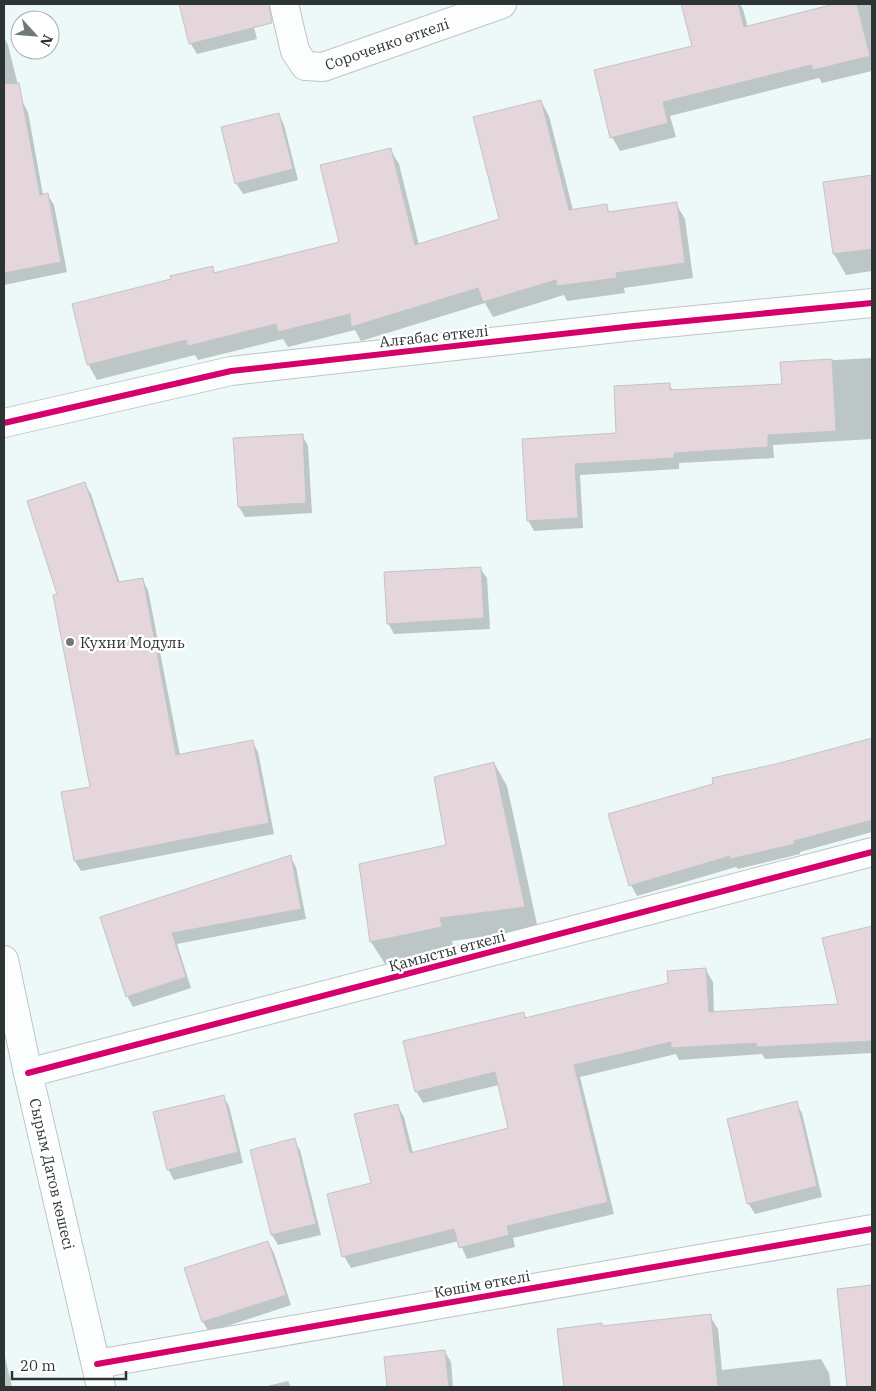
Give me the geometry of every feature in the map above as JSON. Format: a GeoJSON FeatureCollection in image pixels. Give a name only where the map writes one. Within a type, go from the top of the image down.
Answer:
{"type":"FeatureCollection","features":[{"type":"Feature","properties":{"kind":"street","name":"Сороченко өткелі"},"geometry":{"type":"LineString","coordinates":[[284,4],[295,51],[306,66],[323,68],[502,4]]}},
{"type":"Feature","properties":{"kind":"street","name":"Алғабас өткелі"},"geometry":{"type":"LineString","coordinates":[[4,423],[231,371],[625,327],[872,303]]}},
{"type":"Feature","properties":{"kind":"street","name":"Қамысты өткелі"},"geometry":{"type":"LineString","coordinates":[[28,1073],[872,852]]}},
{"type":"Feature","properties":{"kind":"street","name":"Сырым Датов көшесі"},"geometry":{"type":"LineString","coordinates":[[4,960],[28,1073],[99,1376]]}},
{"type":"Feature","properties":{"kind":"street","name":"Көшім өткелі"},"geometry":{"type":"LineString","coordinates":[[99,1376],[872,1229]]}},
{"type":"Feature","properties":{"kind":"building"},"geometry":{"type":"Polygon","coordinates":[[[179,4],[269,4],[272,23],[189,44],[179,4]]]}},
{"type":"Feature","properties":{"kind":"building"},"geometry":{"type":"Polygon","coordinates":[[[681,4],[738,4],[744,27],[834,4],[857,4],[870,56],[813,70],[811,65],[663,102],[668,123],[610,138],[594,70],[692,46],[681,4]]]}},
{"type":"Feature","properties":{"kind":"building"},"geometry":{"type":"Polygon","coordinates":[[[19,83],[40,195],[48,193],[61,262],[4,273],[4,84],[19,83]]]}},
{"type":"Feature","properties":{"kind":"building"},"geometry":{"type":"Polygon","coordinates":[[[541,100],[569,210],[607,204],[608,212],[677,202],[685,263],[616,273],[617,278],[557,286],[556,280],[483,302],[478,288],[351,327],[350,314],[278,332],[276,324],[188,346],[186,340],[87,365],[72,304],[171,279],[170,276],[213,266],[214,273],[339,242],[320,165],[391,148],[415,245],[499,219],[473,117],[541,100]]]}},
{"type":"Feature","properties":{"kind":"building"},"geometry":{"type":"Polygon","coordinates":[[[279,113],[293,169],[235,184],[221,127],[279,113]]]}},
{"type":"Feature","properties":{"kind":"building"},"geometry":{"type":"Polygon","coordinates":[[[872,175],[872,249],[833,254],[823,182],[872,175]]]}},
{"type":"Feature","properties":{"kind":"building"},"geometry":{"type":"Polygon","coordinates":[[[832,359],[836,431],[768,435],[768,447],[674,453],[674,458],[575,464],[578,518],[527,521],[522,439],[616,433],[614,386],[670,383],[670,390],[782,384],[780,362],[832,359]]]}},
{"type":"Feature","properties":{"kind":"building"},"geometry":{"type":"Polygon","coordinates":[[[303,434],[306,503],[238,507],[233,438],[303,434]]]}},
{"type":"Feature","properties":{"kind":"building"},"geometry":{"type":"Polygon","coordinates":[[[85,482],[118,582],[143,578],[176,755],[253,740],[269,823],[74,861],[61,792],[90,787],[53,595],[57,594],[27,501],[85,482]]]}},
{"type":"Feature","properties":{"kind":"building"},"geometry":{"type":"Polygon","coordinates":[[[481,567],[484,618],[387,624],[384,572],[481,567]]]}},
{"type":"Feature","properties":{"kind":"building"},"geometry":{"type":"Polygon","coordinates":[[[872,738],[872,820],[794,841],[795,844],[730,859],[730,856],[629,886],[608,814],[713,784],[712,778],[776,764],[872,738]]]}},
{"type":"Feature","properties":{"kind":"building"},"geometry":{"type":"Polygon","coordinates":[[[494,762],[525,907],[440,918],[442,927],[370,942],[359,864],[446,845],[434,777],[494,762]]]}},
{"type":"Feature","properties":{"kind":"building"},"geometry":{"type":"Polygon","coordinates":[[[291,855],[301,909],[172,933],[186,977],[126,997],[100,917],[291,855]]]}},
{"type":"Feature","properties":{"kind":"building"},"geometry":{"type":"Polygon","coordinates":[[[872,926],[872,1041],[757,1047],[756,1043],[671,1048],[671,1042],[574,1065],[608,1202],[507,1226],[509,1235],[459,1248],[454,1229],[342,1257],[327,1194],[371,1183],[354,1114],[398,1104],[410,1153],[508,1128],[495,1072],[415,1092],[403,1041],[524,1012],[525,1018],[668,983],[667,971],[706,968],[709,1012],[838,1004],[822,938],[872,926]]]}},
{"type":"Feature","properties":{"kind":"building"},"geometry":{"type":"Polygon","coordinates":[[[224,1095],[238,1152],[167,1170],[153,1112],[224,1095]]]}},
{"type":"Feature","properties":{"kind":"building"},"geometry":{"type":"Polygon","coordinates":[[[797,1101],[817,1186],[747,1204],[727,1119],[797,1101]]]}},
{"type":"Feature","properties":{"kind":"building"},"geometry":{"type":"Polygon","coordinates":[[[295,1138],[316,1224],[271,1235],[250,1150],[295,1138]]]}},
{"type":"Feature","properties":{"kind":"building"},"geometry":{"type":"Polygon","coordinates":[[[268,1241],[286,1295],[202,1322],[184,1268],[268,1241]]]}},
{"type":"Feature","properties":{"kind":"building"},"geometry":{"type":"Polygon","coordinates":[[[872,1285],[872,1387],[847,1387],[837,1289],[872,1285]]]}},
{"type":"Feature","properties":{"kind":"building"},"geometry":{"type":"Polygon","coordinates":[[[711,1314],[718,1387],[564,1387],[557,1329],[602,1323],[602,1326],[711,1314]]]}},
{"type":"Feature","properties":{"kind":"building"},"geometry":{"type":"Polygon","coordinates":[[[445,1350],[449,1387],[387,1387],[384,1357],[445,1350]]]}},
{"type":"Feature","properties":{"kind":"cycle path"},"geometry":{"type":"LineString","coordinates":[[4,423],[231,371],[634,326],[872,303]]}},
{"type":"Feature","properties":{"kind":"cycle path"},"geometry":{"type":"LineString","coordinates":[[28,1073],[872,852]]}},
{"type":"Feature","properties":{"kind":"cycle path"},"geometry":{"type":"LineString","coordinates":[[97,1364],[872,1229]]}},
{"type":"Feature","properties":{"kind":"place","name":"Кухни Модуль"},"geometry":{"type":"Point","coordinates":[70,642]}}]}
